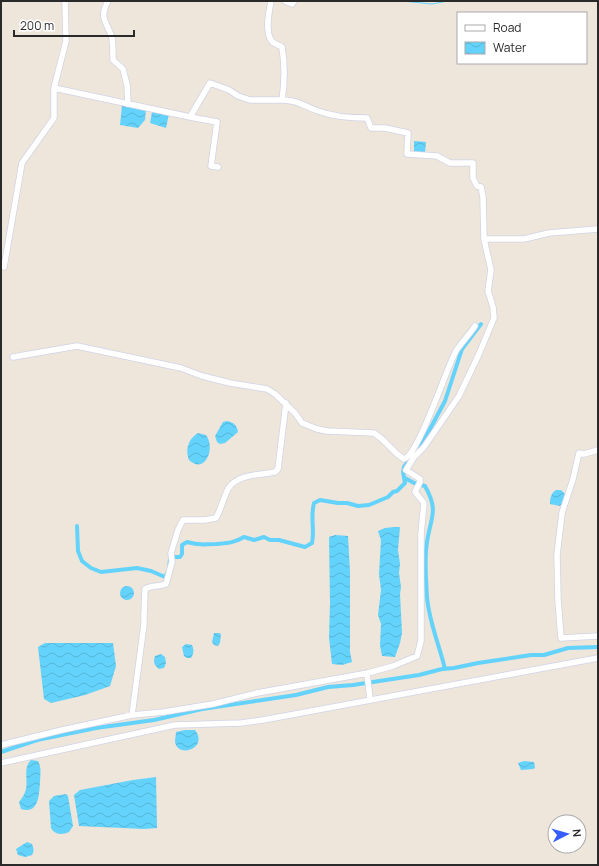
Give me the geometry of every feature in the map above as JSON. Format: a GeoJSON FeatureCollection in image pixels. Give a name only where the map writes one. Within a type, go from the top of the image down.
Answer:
{"type":"FeatureCollection","features":[{"type":"Feature","properties":{"kind":"street"},"geometry":{"type":"LineString","coordinates":[[1,266],[4,267],[22,163],[54,118],[54,88],[66,42],[65,1]]}},
{"type":"Feature","properties":{"kind":"street"},"geometry":{"type":"LineString","coordinates":[[108,1],[103,21],[112,38],[113,60],[123,69],[127,85],[128,104]]}},
{"type":"Feature","properties":{"kind":"street"},"geometry":{"type":"LineString","coordinates":[[272,1],[268,15],[268,34],[273,43],[282,47],[285,73],[285,85],[282,100]]}},
{"type":"Feature","properties":{"kind":"street"},"geometry":{"type":"LineString","coordinates":[[285,1],[292,4],[294,1]]}},
{"type":"Feature","properties":{"kind":"street"},"geometry":{"type":"LineString","coordinates":[[1,745],[132,715],[164,712],[213,704],[257,693],[367,674],[414,658],[417,656],[420,648],[422,629],[421,534],[424,503],[416,492],[420,479],[406,470],[414,457],[424,448],[458,396],[479,354],[494,318],[488,290],[491,270],[484,239],[483,198],[481,187],[477,186],[473,178],[472,163],[450,163],[437,156],[407,154],[408,133],[384,128],[371,128],[367,118],[328,114],[294,101],[250,100],[210,83],[190,117]]}},
{"type":"Feature","properties":{"kind":"street"},"geometry":{"type":"LineString","coordinates":[[54,88],[217,122],[211,166],[218,167]]}},
{"type":"Feature","properties":{"kind":"street"},"geometry":{"type":"LineString","coordinates":[[484,239],[524,239],[548,233],[598,229]]}},
{"type":"Feature","properties":{"kind":"street"},"geometry":{"type":"LineString","coordinates":[[13,357],[77,346],[181,368],[202,376],[230,383],[267,389],[286,403],[295,412],[302,423],[317,430],[374,433],[401,458],[406,458],[411,453],[423,429],[456,351],[475,326]]}},
{"type":"Feature","properties":{"kind":"street"},"geometry":{"type":"LineString","coordinates":[[132,715],[144,624],[145,589],[166,584],[172,562],[171,553],[178,530],[183,520],[205,520],[216,518],[228,491],[234,483],[250,476],[275,472],[278,469],[286,403]]}},
{"type":"Feature","properties":{"kind":"street"},"geometry":{"type":"LineString","coordinates":[[598,450],[584,454],[579,453],[573,479],[562,513],[557,555],[561,638],[598,636]]}},
{"type":"Feature","properties":{"kind":"street"},"geometry":{"type":"LineString","coordinates":[[1,762],[176,725],[263,720],[598,658]]}},
{"type":"Feature","properties":{"kind":"street"},"geometry":{"type":"LineString","coordinates":[[367,674],[370,700]]}},
{"type":"Feature","properties":{"kind":"water"},"geometry":{"type":"Polygon","coordinates":[[[122,105],[146,109],[145,120],[138,128],[120,125],[122,105]]]}},
{"type":"Feature","properties":{"kind":"water"},"geometry":{"type":"Polygon","coordinates":[[[155,111],[169,114],[166,128],[150,123],[152,112],[155,111]]]}},
{"type":"Feature","properties":{"kind":"water"},"geometry":{"type":"Polygon","coordinates":[[[414,141],[426,142],[425,153],[414,152],[414,141]]]}},
{"type":"Feature","properties":{"kind":"water"},"geometry":{"type":"Polygon","coordinates":[[[223,422],[231,422],[237,427],[238,432],[225,443],[220,444],[217,442],[215,436],[223,422]]]}},
{"type":"Feature","properties":{"kind":"water"},"geometry":{"type":"Polygon","coordinates":[[[198,433],[206,435],[210,446],[209,453],[204,462],[195,464],[189,460],[187,449],[192,438],[198,433]]]}},
{"type":"Feature","properties":{"kind":"water"},"geometry":{"type":"Polygon","coordinates":[[[556,490],[561,490],[565,494],[563,502],[560,506],[550,504],[551,496],[556,490]]]}},
{"type":"Feature","properties":{"kind":"water"},"geometry":{"type":"Polygon","coordinates":[[[400,527],[398,550],[400,564],[399,573],[401,587],[402,633],[395,657],[382,656],[380,645],[381,624],[378,615],[381,590],[379,574],[381,540],[378,531],[385,528],[400,527]]]}},
{"type":"Feature","properties":{"kind":"water"},"geometry":{"type":"Polygon","coordinates":[[[335,535],[348,536],[350,572],[350,652],[352,662],[342,665],[332,664],[329,638],[329,537],[335,535]]]}},
{"type":"Feature","properties":{"kind":"water"},"geometry":{"type":"Polygon","coordinates":[[[124,586],[130,586],[134,590],[134,596],[130,600],[124,600],[120,596],[120,590],[124,586]]]}},
{"type":"Feature","properties":{"kind":"water"},"geometry":{"type":"Polygon","coordinates":[[[214,633],[221,634],[220,643],[218,646],[214,645],[212,642],[214,633]]]}},
{"type":"Feature","properties":{"kind":"water"},"geometry":{"type":"Polygon","coordinates":[[[45,643],[113,643],[116,666],[110,686],[85,695],[51,703],[44,699],[38,647],[45,643]]]}},
{"type":"Feature","properties":{"kind":"water"},"geometry":{"type":"Polygon","coordinates":[[[186,644],[192,645],[193,647],[191,658],[184,656],[182,647],[186,644]]]}},
{"type":"Feature","properties":{"kind":"water"},"geometry":{"type":"Polygon","coordinates":[[[161,654],[165,657],[166,663],[164,668],[159,669],[155,665],[154,660],[155,656],[161,654]]]}},
{"type":"Feature","properties":{"kind":"water"},"geometry":{"type":"Polygon","coordinates":[[[195,730],[198,736],[198,742],[196,746],[191,749],[181,750],[177,747],[175,742],[176,732],[195,730]]]}},
{"type":"Feature","properties":{"kind":"water"},"geometry":{"type":"Polygon","coordinates":[[[31,760],[38,761],[40,766],[40,788],[35,806],[27,810],[21,809],[19,802],[26,791],[26,770],[31,760]]]}},
{"type":"Feature","properties":{"kind":"water"},"geometry":{"type":"Polygon","coordinates":[[[524,761],[534,762],[535,768],[521,770],[518,763],[524,761]]]}},
{"type":"Feature","properties":{"kind":"water"},"geometry":{"type":"Polygon","coordinates":[[[156,777],[157,828],[144,829],[79,826],[74,795],[80,790],[156,777]]]}},
{"type":"Feature","properties":{"kind":"water"},"geometry":{"type":"Polygon","coordinates":[[[66,794],[68,796],[73,826],[69,832],[59,834],[51,828],[49,801],[54,796],[66,794]]]}},
{"type":"Feature","properties":{"kind":"water"},"geometry":{"type":"Polygon","coordinates":[[[27,842],[32,844],[34,850],[32,855],[25,857],[18,855],[16,849],[27,842]]]}},
{"type":"Feature","properties":{"kind":"waterway"},"geometry":{"type":"LineString","coordinates":[[402,1],[432,4],[448,1]]}},
{"type":"Feature","properties":{"kind":"waterway"},"geometry":{"type":"LineString","coordinates":[[171,557],[180,557],[182,554],[182,545],[187,542],[198,544],[220,544],[234,542],[244,537],[254,540],[264,537],[270,540],[279,540],[305,547],[312,543],[312,514],[314,503],[320,500],[347,503],[358,506],[369,505],[388,497],[393,492],[397,491],[405,483],[403,472],[404,467],[429,431],[445,401],[462,349],[481,324]]}},
{"type":"Feature","properties":{"kind":"waterway"},"geometry":{"type":"LineString","coordinates":[[405,478],[414,483],[425,486],[432,502],[433,514],[427,542],[426,556],[427,597],[432,624],[445,669]]}},
{"type":"Feature","properties":{"kind":"waterway"},"geometry":{"type":"LineString","coordinates":[[77,526],[78,551],[82,561],[91,568],[101,572],[137,568],[151,571],[165,577],[169,570],[170,559]]}},
{"type":"Feature","properties":{"kind":"waterway"},"geometry":{"type":"LineString","coordinates":[[1,752],[37,740],[96,728],[154,720],[202,709],[296,695],[328,687],[353,685],[419,675],[442,669],[478,663],[531,655],[544,655],[568,648],[598,647]]}}]}
